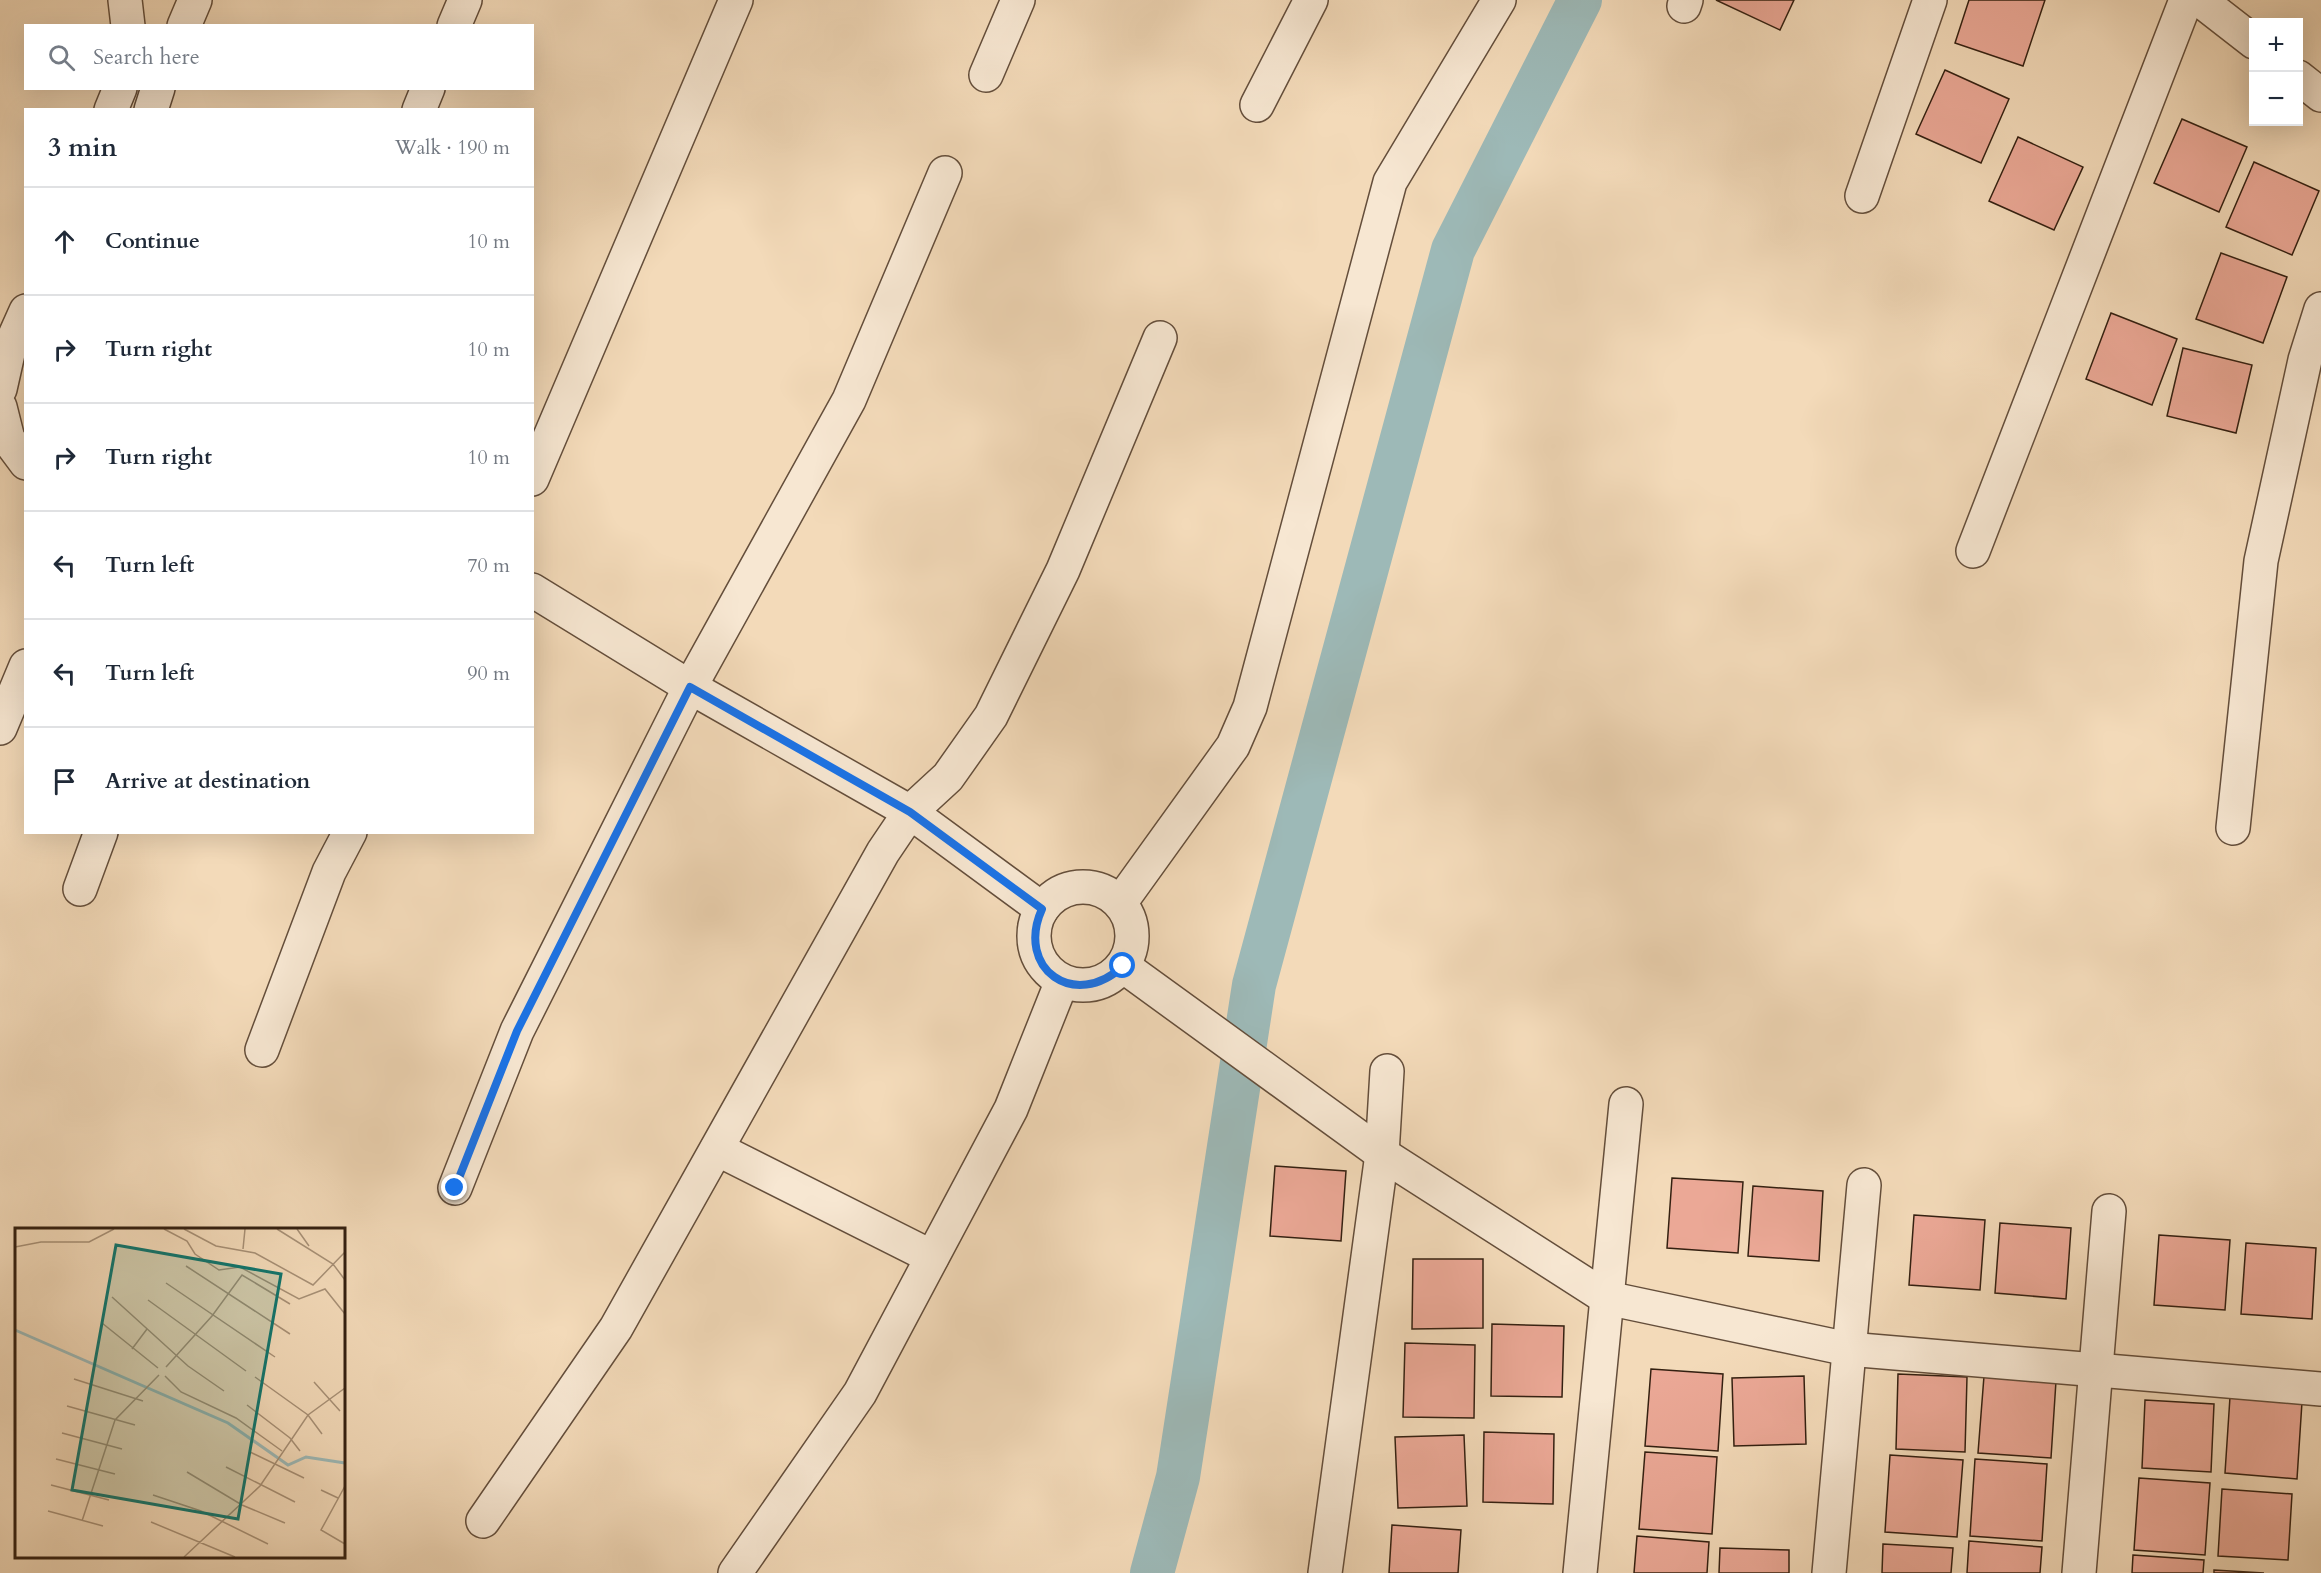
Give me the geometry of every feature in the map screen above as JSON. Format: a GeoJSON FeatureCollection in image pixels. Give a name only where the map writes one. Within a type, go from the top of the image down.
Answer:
{"type":"FeatureCollection","features":[{"type":"Feature","properties":{"kind":"street"},"geometry":{"type":"LineString","coordinates":[[125,0],[128,24]]}},
{"type":"Feature","properties":{"kind":"street"},"geometry":{"type":"LineString","coordinates":[[185,24],[195,0]]}},
{"type":"Feature","properties":{"kind":"street"},"geometry":{"type":"LineString","coordinates":[[455,24],[465,0]]}},
{"type":"Feature","properties":{"kind":"street"},"geometry":{"type":"LineString","coordinates":[[534,474],[736,0]]}},
{"type":"Feature","properties":{"kind":"street"},"geometry":{"type":"LineString","coordinates":[[986,75],[1018,0]]}},
{"type":"Feature","properties":{"kind":"street"},"geometry":{"type":"LineString","coordinates":[[1257,105],[1311,0]]}},
{"type":"Feature","properties":{"kind":"street"},"geometry":{"type":"LineString","coordinates":[[1120,903],[1233,746],[1240,731],[1253,695],[1390,182],[1499,0]]}},
{"type":"Feature","properties":{"kind":"street"},"geometry":{"type":"LineString","coordinates":[[1862,195],[1930,0]]}},
{"type":"Feature","properties":{"kind":"street"},"geometry":{"type":"LineString","coordinates":[[1973,551],[2186,0]]}},
{"type":"Feature","properties":{"kind":"street"},"geometry":{"type":"LineString","coordinates":[[2200,0],[2249,39]]}},
{"type":"Feature","properties":{"kind":"street"},"geometry":{"type":"LineString","coordinates":[[2303,81],[2321,95]]}},
{"type":"Feature","properties":{"kind":"street"},"geometry":{"type":"LineString","coordinates":[[112,108],[119,90]]}},
{"type":"Feature","properties":{"kind":"street"},"geometry":{"type":"LineString","coordinates":[[152,108],[157,90]]}},
{"type":"Feature","properties":{"kind":"street"},"geometry":{"type":"LineString","coordinates":[[420,108],[427,90]]}},
{"type":"Feature","properties":{"kind":"street"},"geometry":{"type":"LineString","coordinates":[[455,1188],[517,1031],[690,687],[849,400],[945,173]]}},
{"type":"Feature","properties":{"kind":"street"},"geometry":{"type":"LineString","coordinates":[[2233,828],[2261,561],[2305,360],[2321,309]]}},
{"type":"Feature","properties":{"kind":"street"},"geometry":{"type":"LineString","coordinates":[[0,389],[9,349],[24,315]]}},
{"type":"Feature","properties":{"kind":"street"},"geometry":{"type":"LineString","coordinates":[[483,1521],[616,1328],[883,852],[910,812],[948,777],[991,716],[1064,570],[1160,338]]}},
{"type":"Feature","properties":{"kind":"street"},"geometry":{"type":"LineString","coordinates":[[0,406],[8,439],[24,460]]}},
{"type":"Feature","properties":{"kind":"street"},"geometry":{"type":"LineString","coordinates":[[534,591],[690,687],[910,812],[1042,909]]}},
{"type":"Feature","properties":{"kind":"street"},"geometry":{"type":"LineString","coordinates":[[0,728],[24,671]]}},
{"type":"Feature","properties":{"kind":"street"},"geometry":{"type":"LineString","coordinates":[[80,889],[99,834]]}},
{"type":"Feature","properties":{"kind":"street"},"geometry":{"type":"LineString","coordinates":[[262,1050],[329,872],[349,834]]}},
{"type":"Feature","properties":{"kind":"street"},"geometry":{"type":"LineString","coordinates":[[1080,887],[1095,888],[1109,894],[1120,903],[1129,918],[1132,935],[1131,951],[1123,966],[1110,978],[1095,985],[1078,986],[1062,981],[1048,971],[1038,958],[1034,941],[1035,924],[1042,909],[1052,898],[1065,890],[1080,887]]}},
{"type":"Feature","properties":{"kind":"street"},"geometry":{"type":"LineString","coordinates":[[1123,966],[1382,1154],[1607,1298],[1848,1349],[2321,1389]]}},
{"type":"Feature","properties":{"kind":"street"},"geometry":{"type":"LineString","coordinates":[[735,1573],[860,1393],[1011,1108],[1062,981]]}},
{"type":"Feature","properties":{"kind":"street"},"geometry":{"type":"LineString","coordinates":[[1325,1573],[1382,1154],[1386,1071]]}},
{"type":"Feature","properties":{"kind":"street"},"geometry":{"type":"LineString","coordinates":[[1580,1573],[1626,1104]]}},
{"type":"Feature","properties":{"kind":"street"},"geometry":{"type":"LineString","coordinates":[[717,1149],[932,1257]]}},
{"type":"Feature","properties":{"kind":"street"},"geometry":{"type":"LineString","coordinates":[[1829,1573],[1864,1185]]}},
{"type":"Feature","properties":{"kind":"street"},"geometry":{"type":"LineString","coordinates":[[2079,1573],[2109,1211]]}},
{"type":"Feature","properties":{"kind":"building"},"geometry":{"type":"Polygon","coordinates":[[[1716,0],[1794,0],[1780,30],[1716,0]]]}},
{"type":"Feature","properties":{"kind":"building"},"geometry":{"type":"Polygon","coordinates":[[[1969,0],[2045,0],[2023,66],[1955,43],[1969,0]]]}},
{"type":"Feature","properties":{"kind":"building"},"geometry":{"type":"Polygon","coordinates":[[[1945,70],[2009,99],[1981,163],[1916,134],[1945,70]]]}},
{"type":"Feature","properties":{"kind":"building"},"geometry":{"type":"Polygon","coordinates":[[[2182,119],[2247,147],[2219,212],[2154,183],[2182,119]]]}},
{"type":"Feature","properties":{"kind":"building"},"geometry":{"type":"Polygon","coordinates":[[[2018,137],[2083,167],[2054,230],[1989,201],[2018,137]]]}},
{"type":"Feature","properties":{"kind":"building"},"geometry":{"type":"Polygon","coordinates":[[[2254,162],[2319,191],[2292,255],[2226,227],[2254,162]]]}},
{"type":"Feature","properties":{"kind":"building"},"geometry":{"type":"Polygon","coordinates":[[[2221,253],[2287,277],[2263,343],[2196,319],[2221,253]]]}},
{"type":"Feature","properties":{"kind":"building"},"geometry":{"type":"Polygon","coordinates":[[[2111,313],[2177,339],[2152,405],[2086,379],[2111,313]]]}},
{"type":"Feature","properties":{"kind":"building"},"geometry":{"type":"Polygon","coordinates":[[[2183,348],[2252,365],[2236,433],[2167,416],[2183,348]]]}},
{"type":"Feature","properties":{"kind":"building"},"geometry":{"type":"Polygon","coordinates":[[[1275,1166],[1346,1171],[1341,1241],[1270,1236],[1275,1166]]]}},
{"type":"Feature","properties":{"kind":"building"},"geometry":{"type":"Polygon","coordinates":[[[1672,1178],[1743,1182],[1738,1253],[1667,1248],[1672,1178]]]}},
{"type":"Feature","properties":{"kind":"building"},"geometry":{"type":"Polygon","coordinates":[[[1753,1186],[1823,1191],[1819,1261],[1748,1256],[1753,1186]]]}},
{"type":"Feature","properties":{"kind":"building"},"geometry":{"type":"Polygon","coordinates":[[[1914,1215],[1985,1220],[1980,1290],[1909,1285],[1914,1215]]]}},
{"type":"Feature","properties":{"kind":"building"},"geometry":{"type":"Polygon","coordinates":[[[2000,1223],[2071,1228],[2066,1299],[1995,1293],[2000,1223]]]}},
{"type":"Feature","properties":{"kind":"building"},"geometry":{"type":"Polygon","coordinates":[[[2159,1235],[2230,1240],[2225,1310],[2154,1305],[2159,1235]]]}},
{"type":"Feature","properties":{"kind":"building"},"geometry":{"type":"Polygon","coordinates":[[[2246,1243],[2316,1248],[2312,1319],[2241,1314],[2246,1243]]]}},
{"type":"Feature","properties":{"kind":"building"},"geometry":{"type":"Polygon","coordinates":[[[1413,1259],[1483,1259],[1483,1328],[1412,1329],[1413,1259]]]}},
{"type":"Feature","properties":{"kind":"building"},"geometry":{"type":"Polygon","coordinates":[[[1492,1324],[1564,1326],[1562,1397],[1491,1396],[1492,1324]]]}},
{"type":"Feature","properties":{"kind":"building"},"geometry":{"type":"Polygon","coordinates":[[[1405,1343],[1475,1345],[1474,1418],[1403,1417],[1405,1343]]]}},
{"type":"Feature","properties":{"kind":"building"},"geometry":{"type":"Polygon","coordinates":[[[1651,1369],[1723,1374],[1718,1451],[1645,1446],[1651,1369]]]}},
{"type":"Feature","properties":{"kind":"building"},"geometry":{"type":"Polygon","coordinates":[[[1898,1374],[1967,1377],[1965,1452],[1896,1449],[1898,1374]]]}},
{"type":"Feature","properties":{"kind":"building"},"geometry":{"type":"Polygon","coordinates":[[[1804,1376],[1806,1444],[1734,1446],[1732,1378],[1804,1376]]]}},
{"type":"Feature","properties":{"kind":"building"},"geometry":{"type":"Polygon","coordinates":[[[1984,1376],[2056,1381],[2051,1458],[1978,1453],[1984,1376]]]}},
{"type":"Feature","properties":{"kind":"building"},"geometry":{"type":"Polygon","coordinates":[[[2230,1397],[2302,1402],[2297,1479],[2225,1473],[2230,1397]]]}},
{"type":"Feature","properties":{"kind":"building"},"geometry":{"type":"Polygon","coordinates":[[[2145,1400],[2214,1404],[2211,1472],[2142,1468],[2145,1400]]]}},
{"type":"Feature","properties":{"kind":"building"},"geometry":{"type":"Polygon","coordinates":[[[1484,1432],[1554,1434],[1553,1504],[1483,1502],[1484,1432]]]}},
{"type":"Feature","properties":{"kind":"building"},"geometry":{"type":"Polygon","coordinates":[[[1464,1435],[1467,1506],[1398,1508],[1395,1437],[1464,1435]]]}},
{"type":"Feature","properties":{"kind":"building"},"geometry":{"type":"Polygon","coordinates":[[[1645,1452],[1717,1457],[1712,1534],[1639,1529],[1645,1452]]]}},
{"type":"Feature","properties":{"kind":"building"},"geometry":{"type":"Polygon","coordinates":[[[1890,1455],[1963,1460],[1957,1537],[1885,1532],[1890,1455]]]}},
{"type":"Feature","properties":{"kind":"building"},"geometry":{"type":"Polygon","coordinates":[[[1975,1459],[2047,1464],[2042,1541],[1970,1536],[1975,1459]]]}},
{"type":"Feature","properties":{"kind":"building"},"geometry":{"type":"Polygon","coordinates":[[[2139,1478],[2210,1483],[2205,1555],[2134,1550],[2139,1478]]]}},
{"type":"Feature","properties":{"kind":"building"},"geometry":{"type":"Polygon","coordinates":[[[2222,1489],[2292,1494],[2288,1560],[2218,1556],[2222,1489]]]}},
{"type":"Feature","properties":{"kind":"building"},"geometry":{"type":"Polygon","coordinates":[[[1392,1525],[1461,1530],[1458,1573],[1389,1573],[1392,1525]]]}},
{"type":"Feature","properties":{"kind":"building"},"geometry":{"type":"Polygon","coordinates":[[[1637,1536],[1709,1542],[1707,1573],[1634,1573],[1637,1536]]]}},
{"type":"Feature","properties":{"kind":"building"},"geometry":{"type":"Polygon","coordinates":[[[1969,1541],[2042,1547],[2040,1573],[1967,1573],[1969,1541]]]}},
{"type":"Feature","properties":{"kind":"building"},"geometry":{"type":"Polygon","coordinates":[[[1883,1544],[1953,1548],[1951,1573],[1882,1573],[1883,1544]]]}},
{"type":"Feature","properties":{"kind":"building"},"geometry":{"type":"Polygon","coordinates":[[[1720,1548],[1789,1550],[1789,1573],[1719,1573],[1720,1548]]]}},
{"type":"Feature","properties":{"kind":"building"},"geometry":{"type":"Polygon","coordinates":[[[2133,1555],[2204,1560],[2203,1573],[2132,1573],[2133,1555]]]}},
{"type":"Feature","properties":{"kind":"building"},"geometry":{"type":"Polygon","coordinates":[[[2214,1570],[2264,1573],[2214,1573],[2214,1570]]]}},
{"type":"Feature","properties":{"kind":"waterway"},"geometry":{"type":"LineString","coordinates":[[1152,1573],[1178,1477],[1254,985],[1453,250],[1580,0]]}},
{"type":"Feature","properties":{"kind":"route"},"geometry":{"type":"LineString","coordinates":[[455,1188],[517,1031],[690,687],[910,812],[1042,909],[1035,924],[1034,941],[1038,958],[1048,971],[1062,981],[1078,986],[1095,985],[1110,978],[1123,966]]}}]}
